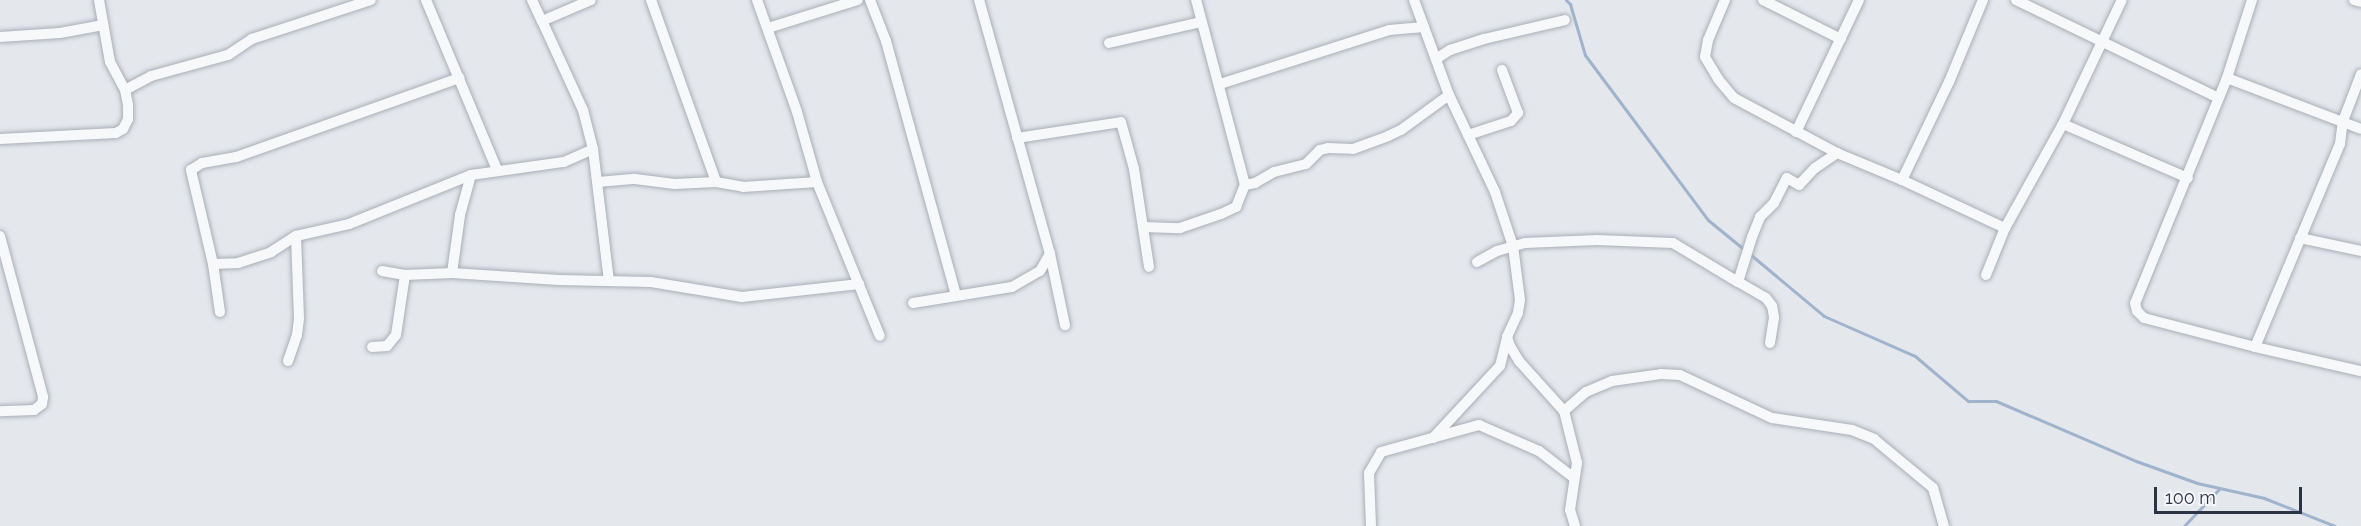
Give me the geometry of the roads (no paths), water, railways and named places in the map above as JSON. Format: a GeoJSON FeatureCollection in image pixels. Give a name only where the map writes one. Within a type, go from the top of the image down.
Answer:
{"type":"FeatureCollection","features":[{"type":"Feature","properties":{"kind":"street"},"geometry":{"type":"LineString","coordinates":[[0,139],[117,133],[123,129],[128,119],[125,90],[110,62],[99,0]]}},
{"type":"Feature","properties":{"kind":"street"},"geometry":{"type":"LineString","coordinates":[[125,90],[151,76],[228,55],[252,39],[371,0]]}},
{"type":"Feature","properties":{"kind":"street"},"geometry":{"type":"LineString","coordinates":[[426,0],[497,170]]}},
{"type":"Feature","properties":{"kind":"street"},"geometry":{"type":"LineString","coordinates":[[532,0],[583,110],[593,149],[609,281]]}},
{"type":"Feature","properties":{"kind":"street"},"geometry":{"type":"LineString","coordinates":[[542,21],[591,0]]}},
{"type":"Feature","properties":{"kind":"street"},"geometry":{"type":"LineString","coordinates":[[651,0],[716,182]]}},
{"type":"Feature","properties":{"kind":"street"},"geometry":{"type":"LineString","coordinates":[[757,0],[797,112],[817,182],[880,336]]}},
{"type":"Feature","properties":{"kind":"street"},"geometry":{"type":"LineString","coordinates":[[768,28],[858,0]]}},
{"type":"Feature","properties":{"kind":"street"},"geometry":{"type":"LineString","coordinates":[[870,0],[886,40],[956,295]]}},
{"type":"Feature","properties":{"kind":"street"},"geometry":{"type":"LineString","coordinates":[[979,0],[1050,254],[1065,325]]}},
{"type":"Feature","properties":{"kind":"street"},"geometry":{"type":"LineString","coordinates":[[1143,227],[1180,228],[1221,214],[1236,207],[1245,185],[1238,166],[1220,84],[1196,0]]}},
{"type":"Feature","properties":{"kind":"street"},"geometry":{"type":"LineString","coordinates":[[1414,0],[1449,95],[1495,192],[1513,246],[1520,300],[1518,313],[1500,366],[1433,438]]}},
{"type":"Feature","properties":{"kind":"street"},"geometry":{"type":"LineString","coordinates":[[1725,0],[1708,40],[1705,57],[1718,79],[1734,98],[1837,153],[1902,180],[2005,228]]}},
{"type":"Feature","properties":{"kind":"street"},"geometry":{"type":"LineString","coordinates":[[1763,0],[1841,39]]}},
{"type":"Feature","properties":{"kind":"street"},"geometry":{"type":"LineString","coordinates":[[1796,132],[1859,0]]}},
{"type":"Feature","properties":{"kind":"street"},"geometry":{"type":"LineString","coordinates":[[1902,180],[1949,82],[1983,0]]}},
{"type":"Feature","properties":{"kind":"street"},"geometry":{"type":"LineString","coordinates":[[2016,0],[2219,98]]}},
{"type":"Feature","properties":{"kind":"street"},"geometry":{"type":"LineString","coordinates":[[1986,275],[2005,228],[2063,124],[2121,0]]}},
{"type":"Feature","properties":{"kind":"street"},"geometry":{"type":"LineString","coordinates":[[2252,0],[2227,78],[2135,303],[2137,311],[2144,318],[2254,347],[2361,371]]}},
{"type":"Feature","properties":{"kind":"street"},"geometry":{"type":"LineString","coordinates":[[2354,0],[2361,2]]}},
{"type":"Feature","properties":{"kind":"street"},"geometry":{"type":"LineString","coordinates":[[1436,59],[1450,50],[1484,39],[1565,20]]}},
{"type":"Feature","properties":{"kind":"street"},"geometry":{"type":"LineString","coordinates":[[1109,43],[1201,22]]}},
{"type":"Feature","properties":{"kind":"street"},"geometry":{"type":"LineString","coordinates":[[0,37],[60,33],[103,25]]}},
{"type":"Feature","properties":{"kind":"street"},"geometry":{"type":"LineString","coordinates":[[1220,84],[1389,30],[1424,27]]}},
{"type":"Feature","properties":{"kind":"street"},"geometry":{"type":"LineString","coordinates":[[1468,135],[1510,121],[1518,113],[1502,70]]}},
{"type":"Feature","properties":{"kind":"street"},"geometry":{"type":"LineString","coordinates":[[2254,347],[2340,144],[2343,121],[2361,75]]}},
{"type":"Feature","properties":{"kind":"street"},"geometry":{"type":"LineString","coordinates":[[220,312],[213,264],[193,190],[191,170],[202,163],[236,157],[459,78]]}},
{"type":"Feature","properties":{"kind":"street"},"geometry":{"type":"LineString","coordinates":[[2227,78],[2361,129]]}},
{"type":"Feature","properties":{"kind":"street"},"geometry":{"type":"LineString","coordinates":[[1245,185],[1255,183],[1274,172],[1306,164],[1320,150],[1353,149],[1395,133],[1449,95]]}},
{"type":"Feature","properties":{"kind":"street"},"geometry":{"type":"LineString","coordinates":[[1017,138],[1121,122],[1134,169],[1149,267]]}},
{"type":"Feature","properties":{"kind":"street"},"geometry":{"type":"LineString","coordinates":[[2063,124],[2188,178]]}},
{"type":"Feature","properties":{"kind":"street"},"geometry":{"type":"LineString","coordinates":[[213,264],[238,263],[271,252],[296,236],[349,224],[471,175],[564,162],[593,149]]}},
{"type":"Feature","properties":{"kind":"street"},"geometry":{"type":"LineString","coordinates":[[1738,282],[1760,217],[1774,202],[1783,183],[1787,178],[1799,185],[1815,168],[1837,153]]}},
{"type":"Feature","properties":{"kind":"street"},"geometry":{"type":"LineString","coordinates":[[452,273],[460,215],[471,175]]}},
{"type":"Feature","properties":{"kind":"street"},"geometry":{"type":"LineString","coordinates":[[598,182],[635,179],[675,184],[716,182],[743,187],[817,182]]}},
{"type":"Feature","properties":{"kind":"street"},"geometry":{"type":"LineString","coordinates":[[0,236],[43,398],[42,404],[34,410],[0,411]]}},
{"type":"Feature","properties":{"kind":"street"},"geometry":{"type":"LineString","coordinates":[[288,361],[297,335],[299,318],[296,236]]}},
{"type":"Feature","properties":{"kind":"street"},"geometry":{"type":"LineString","coordinates":[[2300,238],[2361,251]]}},
{"type":"Feature","properties":{"kind":"street"},"geometry":{"type":"LineString","coordinates":[[1477,262],[1513,246],[1553,241],[1673,243],[1766,298],[1772,306],[1774,317],[1770,343]]}},
{"type":"Feature","properties":{"kind":"street"},"geometry":{"type":"LineString","coordinates":[[913,303],[1012,287],[1040,271],[1050,254]]}},
{"type":"Feature","properties":{"kind":"street"},"geometry":{"type":"LineString","coordinates":[[382,271],[405,275],[452,273],[651,282],[742,297],[859,284]]}},
{"type":"Feature","properties":{"kind":"street"},"geometry":{"type":"LineString","coordinates":[[372,348],[387,346],[396,335],[405,275]]}},
{"type":"Feature","properties":{"kind":"street"},"geometry":{"type":"LineString","coordinates":[[1508,337],[1519,361],[1564,411],[1577,463],[1570,510],[1575,526]]}},
{"type":"Feature","properties":{"kind":"street"},"geometry":{"type":"LineString","coordinates":[[1564,411],[1586,392],[1612,381],[1654,374],[1680,375],[1772,418],[1852,430],[1874,439],[1933,488],[1944,526]]}},
{"type":"Feature","properties":{"kind":"street"},"geometry":{"type":"LineString","coordinates":[[1371,526],[1369,473],[1374,460],[1381,452],[1485,425],[1539,451],[1574,478]]}},
{"type":"Feature","properties":{"kind":"waterway"},"geometry":{"type":"LineString","coordinates":[[1566,0],[1570,4],[1585,55],[1708,220],[1746,251]]}},
{"type":"Feature","properties":{"kind":"waterway"},"geometry":{"type":"LineString","coordinates":[[1751,255],[1824,316],[1915,356],[1968,401],[1996,401],[2136,461],[2197,483],[2264,498],[2335,526]]}},
{"type":"Feature","properties":{"kind":"waterway"},"geometry":{"type":"LineString","coordinates":[[2184,526],[2220,488]]}}]}
